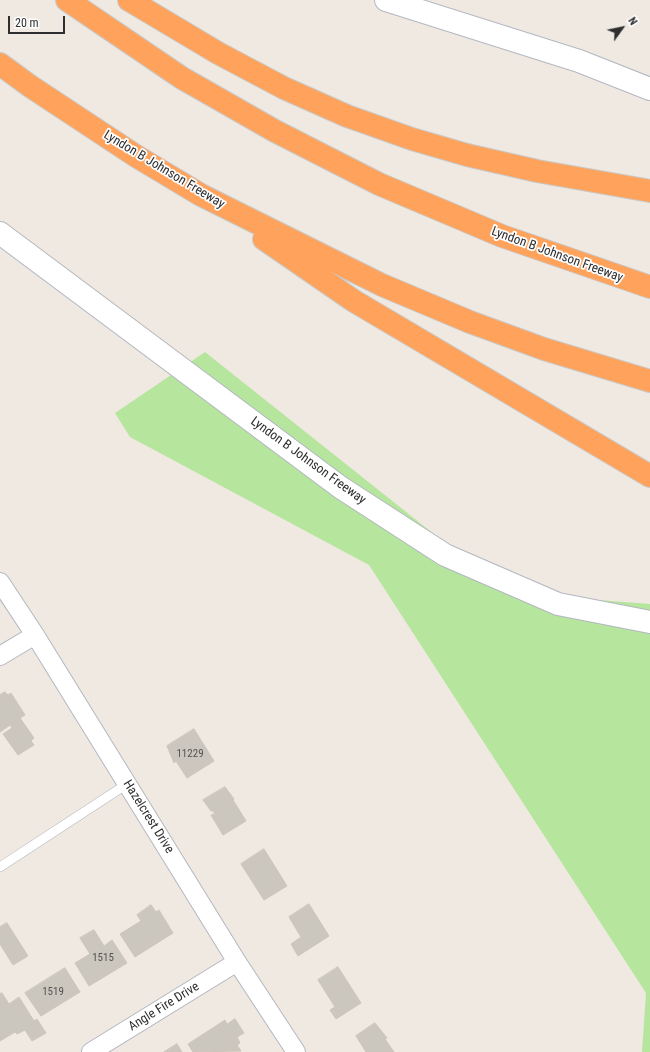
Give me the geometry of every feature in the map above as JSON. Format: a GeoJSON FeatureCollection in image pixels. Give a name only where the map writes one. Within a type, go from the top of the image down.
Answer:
{"type":"FeatureCollection","features":[{"type":"Feature","properties":{"kind":"highway","name":"Lyndon B Johnson Freeway"},"geometry":{"type":"LineString","coordinates":[[67,0],[88,16],[182,78],[275,131],[379,184],[502,236],[650,287]]}},
{"type":"Feature","properties":{"kind":"highway"},"geometry":{"type":"LineString","coordinates":[[129,0],[218,53],[284,88],[347,116],[412,139],[467,155],[537,171],[650,191]]}},
{"type":"Feature","properties":{"kind":"highway","name":"Lyndon B Johnson Freeway"},"geometry":{"type":"LineString","coordinates":[[0,64],[30,86],[129,152],[201,195],[382,285],[470,322],[544,349],[622,374],[650,381]]}},
{"type":"Feature","properties":{"kind":"highway"},"geometry":{"type":"LineString","coordinates":[[201,195],[354,300],[650,476]]}},
{"type":"Feature","properties":{"kind":"highway"},"geometry":{"type":"LineString","coordinates":[[619,277],[650,280]]}},
{"type":"Feature","properties":{"kind":"main road"},"geometry":{"type":"LineString","coordinates":[[386,0],[580,61],[650,88]]}},
{"type":"Feature","properties":{"kind":"main road","name":"Lyndon B Johnson Freeway"},"geometry":{"type":"LineString","coordinates":[[0,233],[340,487],[445,555],[558,604],[650,622]]}},
{"type":"Feature","properties":{"kind":"street"},"geometry":{"type":"LineString","coordinates":[[0,248],[26,252]]}},
{"type":"Feature","properties":{"kind":"street","name":"Hazelcrest Drive"},"geometry":{"type":"LineString","coordinates":[[0,582],[35,635],[237,962],[296,1052]]}},
{"type":"Feature","properties":{"kind":"street"},"geometry":{"type":"LineString","coordinates":[[0,656],[35,635]]}},
{"type":"Feature","properties":{"kind":"street","name":"Angle Fire Drive"},"geometry":{"type":"LineString","coordinates":[[91,1052],[237,962]]}},
{"type":"Feature","properties":{"kind":"lane"},"geometry":{"type":"LineString","coordinates":[[0,867],[127,784]]}},
{"type":"Feature","properties":{"kind":"green space"},"geometry":{"type":"Polygon","coordinates":[[[205,352],[508,593],[650,604],[650,1052],[642,1052],[646,993],[369,565],[130,437],[115,413],[205,352]]]}},
{"type":"Feature","properties":{"kind":"building"},"geometry":{"type":"Polygon","coordinates":[[[5,692],[8,695],[11,693],[25,715],[20,718],[34,738],[31,741],[34,745],[18,755],[3,734],[12,728],[10,725],[0,732],[0,695],[5,692]]]}},
{"type":"Feature","properties":{"kind":"building"},"geometry":{"type":"Polygon","coordinates":[[[194,729],[214,761],[187,778],[176,761],[174,763],[167,746],[194,729]]]}},
{"type":"Feature","properties":{"kind":"building"},"geometry":{"type":"Polygon","coordinates":[[[225,787],[234,799],[233,800],[246,821],[223,835],[211,815],[215,814],[203,800],[225,787]]]}},
{"type":"Feature","properties":{"kind":"building"},"geometry":{"type":"Polygon","coordinates":[[[264,849],[287,886],[264,900],[241,864],[264,849]]]}},
{"type":"Feature","properties":{"kind":"building"},"geometry":{"type":"Polygon","coordinates":[[[309,904],[329,936],[298,956],[291,944],[301,937],[289,917],[309,904]]]}},
{"type":"Feature","properties":{"kind":"building"},"geometry":{"type":"Polygon","coordinates":[[[151,905],[156,912],[159,910],[173,933],[135,957],[120,934],[141,921],[137,915],[151,905]]]}},
{"type":"Feature","properties":{"kind":"building"},"geometry":{"type":"Polygon","coordinates":[[[7,923],[28,956],[13,965],[0,944],[0,927],[7,923]]]}},
{"type":"Feature","properties":{"kind":"building"},"geometry":{"type":"Polygon","coordinates":[[[94,930],[104,946],[112,940],[127,963],[89,986],[75,963],[90,954],[80,938],[94,930]]]}},
{"type":"Feature","properties":{"kind":"building"},"geometry":{"type":"Polygon","coordinates":[[[338,967],[361,1003],[336,1019],[330,1010],[335,1007],[318,980],[338,967]]]}},
{"type":"Feature","properties":{"kind":"building"},"geometry":{"type":"Polygon","coordinates":[[[65,968],[80,992],[41,1016],[25,993],[65,968]]]}},
{"type":"Feature","properties":{"kind":"building"},"geometry":{"type":"Polygon","coordinates":[[[2,993],[9,1004],[19,997],[34,1021],[37,1019],[46,1033],[32,1041],[25,1030],[17,1034],[15,1032],[0,1041],[0,994],[2,993]]]}},
{"type":"Feature","properties":{"kind":"building"},"geometry":{"type":"Polygon","coordinates":[[[235,1019],[244,1033],[237,1037],[240,1043],[237,1045],[241,1051],[193,1052],[188,1044],[225,1020],[227,1024],[235,1019]]]}},
{"type":"Feature","properties":{"kind":"building"},"geometry":{"type":"Polygon","coordinates":[[[375,1023],[387,1038],[385,1039],[394,1052],[366,1052],[356,1036],[375,1023]]]}},
{"type":"Feature","properties":{"kind":"building"},"geometry":{"type":"Polygon","coordinates":[[[177,1044],[182,1052],[164,1052],[177,1044]]]}}]}
